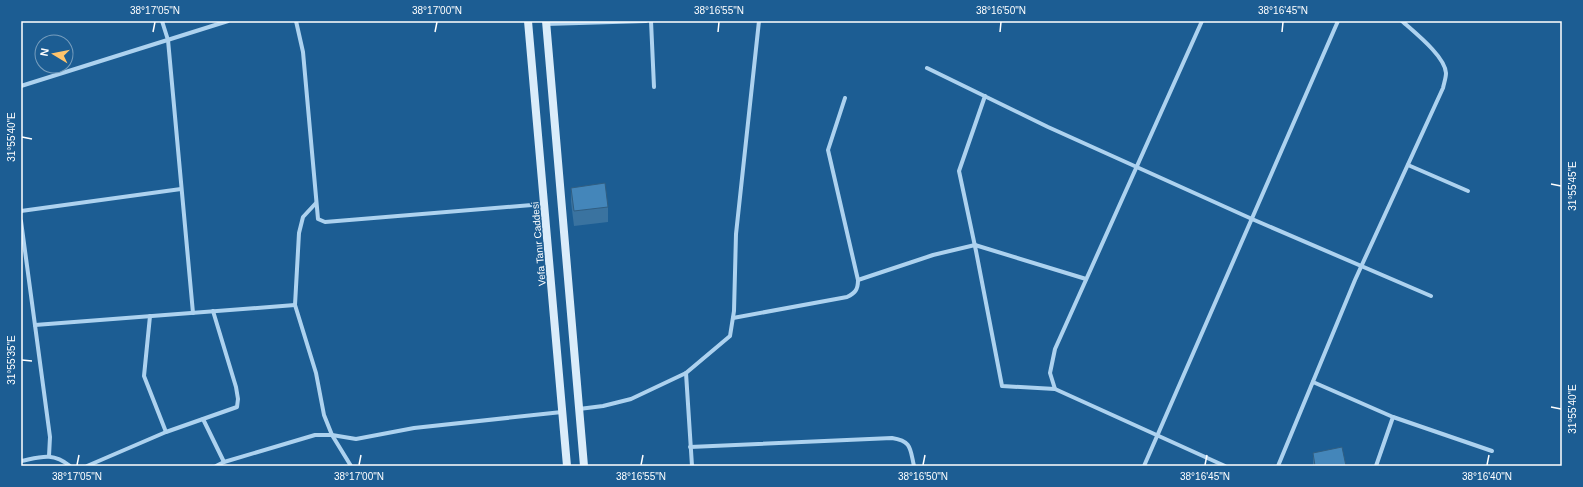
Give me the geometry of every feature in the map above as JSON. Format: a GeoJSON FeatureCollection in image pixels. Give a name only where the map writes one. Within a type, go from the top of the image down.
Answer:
{"type":"FeatureCollection","features":[{"type":"Feature","properties":{"kind":"main road","name":"Vefa Tanır Caddesi"},"geometry":{"type":"LineString","coordinates":[[528,21],[567,466]]}},
{"type":"Feature","properties":{"kind":"main road"},"geometry":{"type":"LineString","coordinates":[[546,23],[584,466]]}},
{"type":"Feature","properties":{"kind":"street"},"geometry":{"type":"LineString","coordinates":[[162,21],[168,40],[193,313]]}},
{"type":"Feature","properties":{"kind":"street"},"geometry":{"type":"LineString","coordinates":[[21,86],[228,21]]}},
{"type":"Feature","properties":{"kind":"street"},"geometry":{"type":"LineString","coordinates":[[296,21],[303,52],[318,219],[325,222],[544,204]]}},
{"type":"Feature","properties":{"kind":"street"},"geometry":{"type":"LineString","coordinates":[[546,23],[646,21]]}},
{"type":"Feature","properties":{"kind":"street"},"geometry":{"type":"LineString","coordinates":[[651,21],[654,87]]}},
{"type":"Feature","properties":{"kind":"street"},"geometry":{"type":"LineString","coordinates":[[578,409],[603,406],[631,399],[686,373],[730,336],[733,318],[736,234],[758,21]]}},
{"type":"Feature","properties":{"kind":"street"},"geometry":{"type":"LineString","coordinates":[[1055,389],[1050,373],[1055,349],[1202,21]]}},
{"type":"Feature","properties":{"kind":"street"},"geometry":{"type":"LineString","coordinates":[[1144,466],[1338,21]]}},
{"type":"Feature","properties":{"kind":"street"},"geometry":{"type":"LineString","coordinates":[[1278,466],[1361,266],[1443,88],[1446,72],[1442,63],[1434,51],[1402,21]]}},
{"type":"Feature","properties":{"kind":"street"},"geometry":{"type":"LineString","coordinates":[[927,68],[1252,219],[1431,296]]}},
{"type":"Feature","properties":{"kind":"street"},"geometry":{"type":"LineString","coordinates":[[985,96],[959,171],[1002,386],[1055,389],[1225,466]]}},
{"type":"Feature","properties":{"kind":"street"},"geometry":{"type":"LineString","coordinates":[[733,318],[847,297],[855,293],[858,287],[858,280],[828,150],[845,98]]}},
{"type":"Feature","properties":{"kind":"street"},"geometry":{"type":"LineString","coordinates":[[1408,165],[1468,191]]}},
{"type":"Feature","properties":{"kind":"street"},"geometry":{"type":"LineString","coordinates":[[21,211],[181,188]]}},
{"type":"Feature","properties":{"kind":"street"},"geometry":{"type":"LineString","coordinates":[[316,203],[303,217],[299,233],[296,305],[316,372],[324,415],[332,435],[351,466]]}},
{"type":"Feature","properties":{"kind":"street"},"geometry":{"type":"LineString","coordinates":[[21,221],[50,437],[49,456]]}},
{"type":"Feature","properties":{"kind":"street"},"geometry":{"type":"LineString","coordinates":[[858,280],[933,255],[975,245],[1086,279]]}},
{"type":"Feature","properties":{"kind":"street"},"geometry":{"type":"LineString","coordinates":[[35,325],[296,305]]}},
{"type":"Feature","properties":{"kind":"street"},"geometry":{"type":"LineString","coordinates":[[87,466],[166,432],[237,408],[238,399],[236,387],[213,311]]}},
{"type":"Feature","properties":{"kind":"street"},"geometry":{"type":"LineString","coordinates":[[150,316],[144,376],[166,432]]}},
{"type":"Feature","properties":{"kind":"street"},"geometry":{"type":"LineString","coordinates":[[686,373],[692,466]]}},
{"type":"Feature","properties":{"kind":"street"},"geometry":{"type":"LineString","coordinates":[[1313,382],[1393,417],[1492,451]]}},
{"type":"Feature","properties":{"kind":"street"},"geometry":{"type":"LineString","coordinates":[[216,466],[224,462],[315,435],[332,435],[356,439],[414,428],[563,412]]}},
{"type":"Feature","properties":{"kind":"street"},"geometry":{"type":"LineString","coordinates":[[1376,466],[1393,417]]}},
{"type":"Feature","properties":{"kind":"street"},"geometry":{"type":"LineString","coordinates":[[203,419],[224,462]]}},
{"type":"Feature","properties":{"kind":"street"},"geometry":{"type":"LineString","coordinates":[[690,447],[892,438],[902,439],[909,446],[914,466]]}},
{"type":"Feature","properties":{"kind":"street"},"geometry":{"type":"LineString","coordinates":[[21,461],[49,456],[62,460],[70,466]]}},
{"type":"Feature","properties":{"kind":"building"},"geometry":{"type":"Polygon","coordinates":[[[605,183],[608,207],[574,211],[571,188],[605,183]]]}},
{"type":"Feature","properties":{"kind":"building"},"geometry":{"type":"Polygon","coordinates":[[[1342,447],[1346,466],[1315,466],[1313,453],[1342,447]]]}}]}
